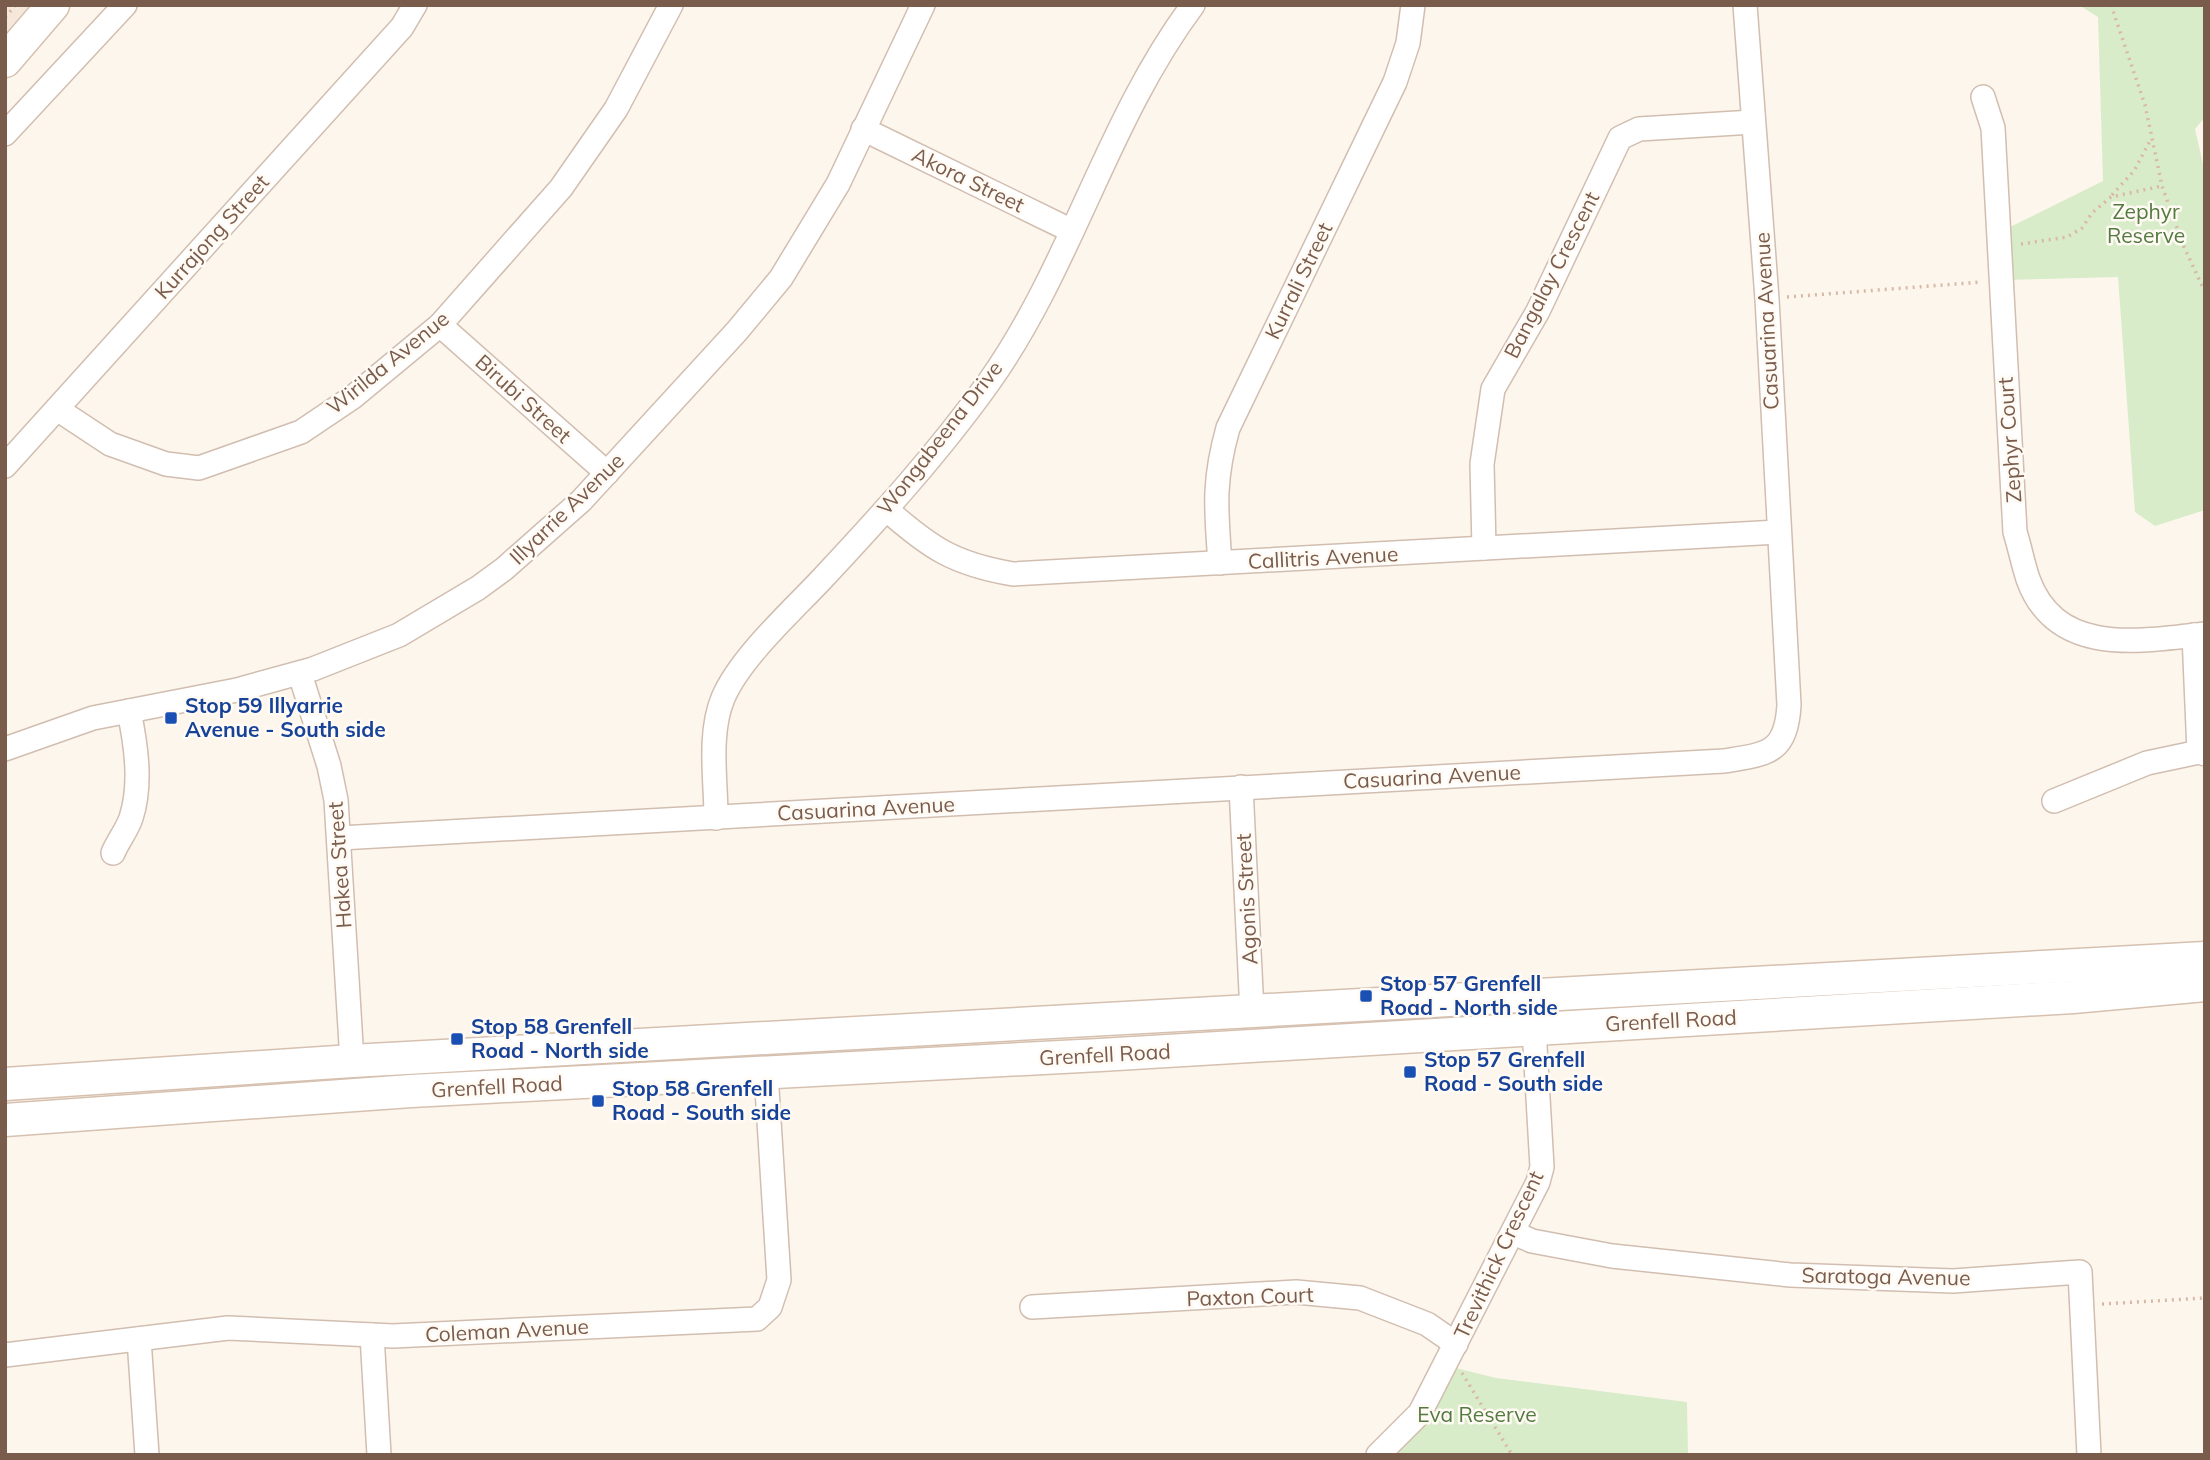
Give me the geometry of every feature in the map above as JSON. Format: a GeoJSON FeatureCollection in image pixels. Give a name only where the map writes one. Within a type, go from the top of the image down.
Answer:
{"type":"FeatureCollection","features":[{"type":"Feature","properties":{"kind":"main road"},"geometry":{"type":"LineString","coordinates":[[5,61],[53,5]]}},
{"type":"Feature","properties":{"kind":"main road","name":"Grenfell Road"},"geometry":{"type":"LineString","coordinates":[[5,1084],[352,1061],[2205,958]]}},
{"type":"Feature","properties":{"kind":"main road","name":"Grenfell Road"},"geometry":{"type":"LineString","coordinates":[[5,1119],[411,1091],[1254,1046],[2073,997],[2205,985]]}},
{"type":"Feature","properties":{"kind":"main road"},"geometry":{"type":"LineString","coordinates":[[1532,996],[1534,1029]]}},
{"type":"Feature","properties":{"kind":"main road"},"geometry":{"type":"LineString","coordinates":[[1252,1012],[1254,1046]]}},
{"type":"Feature","properties":{"kind":"main road"},"geometry":{"type":"LineString","coordinates":[[765,1039],[766,1073]]}},
{"type":"Feature","properties":{"kind":"street"},"geometry":{"type":"LineString","coordinates":[[5,134],[125,5]]}},
{"type":"Feature","properties":{"kind":"street","name":"Kurrajong Street"},"geometry":{"type":"LineString","coordinates":[[5,466],[402,27],[415,5]]}},
{"type":"Feature","properties":{"kind":"street","name":"Wirilda Avenue"},"geometry":{"type":"LineString","coordinates":[[57,409],[110,444],[166,464],[199,468],[301,432],[353,397],[440,325],[561,188],[616,109],[671,5]]}},
{"type":"Feature","properties":{"kind":"street","name":"Illyarrie Avenue"},"geometry":{"type":"LineString","coordinates":[[5,749],[48,731],[300,674],[399,635],[478,588],[581,501],[781,278],[838,184],[923,5]]}},
{"type":"Feature","properties":{"kind":"street","name":"Wongabeena Drive"},"geometry":{"type":"LineString","coordinates":[[716,818],[715,730],[723,697],[754,652],[887,509],[990,381],[1043,290],[1164,44],[1193,5]]}},
{"type":"Feature","properties":{"kind":"street","name":"Kurrali Street"},"geometry":{"type":"LineString","coordinates":[[1220,564],[1216,476],[1228,428],[1395,82],[1408,43],[1413,5]]}},
{"type":"Feature","properties":{"kind":"street","name":"Casuarina Avenue"},"geometry":{"type":"LineString","coordinates":[[340,838],[1724,761],[1774,749],[1787,731],[1789,705],[1768,299],[1745,5]]}},
{"type":"Feature","properties":{"kind":"street","name":"Zephyr Court"},"geometry":{"type":"LineString","coordinates":[[1983,97],[1993,128],[1997,245],[2015,532],[2029,582],[2049,613],[2071,632],[2097,640],[2199,635]]}},
{"type":"Feature","properties":{"kind":"street","name":"Bangalay Crescent"},"geometry":{"type":"LineString","coordinates":[[1485,548],[1482,464],[1493,388],[1538,311],[1620,138],[1639,129],[1753,122]]}},
{"type":"Feature","properties":{"kind":"street","name":"Akora Street"},"geometry":{"type":"LineString","coordinates":[[863,130],[1072,232]]}},
{"type":"Feature","properties":{"kind":"street","name":"Birubi Street"},"geometry":{"type":"LineString","coordinates":[[440,325],[607,473]]}},
{"type":"Feature","properties":{"kind":"street","name":"Callitris Avenue"},"geometry":{"type":"LineString","coordinates":[[887,509],[926,544],[974,568],[1013,574],[1778,532]]}},
{"type":"Feature","properties":{"kind":"street"},"geometry":{"type":"LineString","coordinates":[[2054,801],[2147,763],[2202,753],[2199,635]]}},
{"type":"Feature","properties":{"kind":"street","name":"Hakea Street"},"geometry":{"type":"LineString","coordinates":[[300,674],[329,766],[340,838],[352,1061]]}},
{"type":"Feature","properties":{"kind":"street"},"geometry":{"type":"LineString","coordinates":[[113,853],[131,818],[136,787],[135,740],[129,711]]}},
{"type":"Feature","properties":{"kind":"street","name":"Agonis Street"},"geometry":{"type":"LineString","coordinates":[[1241,787],[1252,1012]]}},
{"type":"Feature","properties":{"kind":"street","name":"Trevithick Crescent"},"geometry":{"type":"LineString","coordinates":[[1378,1455],[1420,1413],[1514,1233],[1542,1167],[1534,1029]]}},
{"type":"Feature","properties":{"kind":"street","name":"Coleman Avenue"},"geometry":{"type":"LineString","coordinates":[[5,1355],[228,1328],[372,1335],[757,1319],[770,1307],[779,1280],[766,1073]]}},
{"type":"Feature","properties":{"kind":"street","name":"Saratoga Avenue"},"geometry":{"type":"LineString","coordinates":[[1514,1233],[1532,1241],[1612,1256],[1790,1275],[1953,1280],[2080,1272],[2089,1455]]}},
{"type":"Feature","properties":{"kind":"street","name":"Paxton Court"},"geometry":{"type":"LineString","coordinates":[[1032,1307],[1296,1292],[1360,1298],[1427,1324],[1454,1350]]}},
{"type":"Feature","properties":{"kind":"street"},"geometry":{"type":"LineString","coordinates":[[372,1335],[379,1455]]}},
{"type":"Feature","properties":{"kind":"street"},"geometry":{"type":"LineString","coordinates":[[139,1339],[146,1455]]}},
{"type":"Feature","properties":{"kind":"path"},"geometry":{"type":"LineString","coordinates":[[5,17],[16,5]]}},
{"type":"Feature","properties":{"kind":"path"},"geometry":{"type":"LineString","coordinates":[[2112,5],[2146,106],[2162,186],[2184,247],[2205,292]]}},
{"type":"Feature","properties":{"kind":"path"},"geometry":{"type":"LineString","coordinates":[[1997,245],[2067,237],[2082,228],[2092,213],[2111,197],[2134,171],[2152,138]]}},
{"type":"Feature","properties":{"kind":"path"},"geometry":{"type":"LineString","coordinates":[[2111,197],[2162,186]]}},
{"type":"Feature","properties":{"kind":"path"},"geometry":{"type":"LineString","coordinates":[[1768,299],[1999,281]]}},
{"type":"Feature","properties":{"kind":"path"},"geometry":{"type":"LineString","coordinates":[[2082,1306],[2205,1298]]}},
{"type":"Feature","properties":{"kind":"path"},"geometry":{"type":"LineString","coordinates":[[1454,1350],[1512,1455]]}},
{"type":"Feature","properties":{"kind":"shaded area"},"geometry":{"type":"Polygon","coordinates":[[[5,5],[53,5],[5,61],[5,5]]]}},
{"type":"Feature","properties":{"kind":"green space","name":"Zephyr Reserve"},"geometry":{"type":"Polygon","coordinates":[[[2079,5],[2200,5],[2205,10],[2205,117],[2195,129],[2205,173],[2205,510],[2155,526],[2135,512],[2118,277],[2007,280],[2008,228],[2103,181],[2098,17],[2079,5]]]}},
{"type":"Feature","properties":{"kind":"green space","name":"Eva Reserve"},"geometry":{"type":"Polygon","coordinates":[[[1456,1368],[1496,1378],[1687,1402],[1688,1455],[1396,1455],[1429,1420],[1456,1368]]]}},
{"type":"Feature","properties":{"kind":"place","name":"Stop 59 Illyarrie Avenue - South side"},"geometry":{"type":"Point","coordinates":[171,718]}},
{"type":"Feature","properties":{"kind":"place","name":"Stop 57 Grenfell Road - North side"},"geometry":{"type":"Point","coordinates":[1366,996]}},
{"type":"Feature","properties":{"kind":"place","name":"Stop 58 Grenfell Road - North side"},"geometry":{"type":"Point","coordinates":[457,1039]}},
{"type":"Feature","properties":{"kind":"place","name":"Stop 57 Grenfell Road - South side"},"geometry":{"type":"Point","coordinates":[1410,1072]}},
{"type":"Feature","properties":{"kind":"place","name":"Stop 58 Grenfell Road - South side"},"geometry":{"type":"Point","coordinates":[598,1101]}}]}
